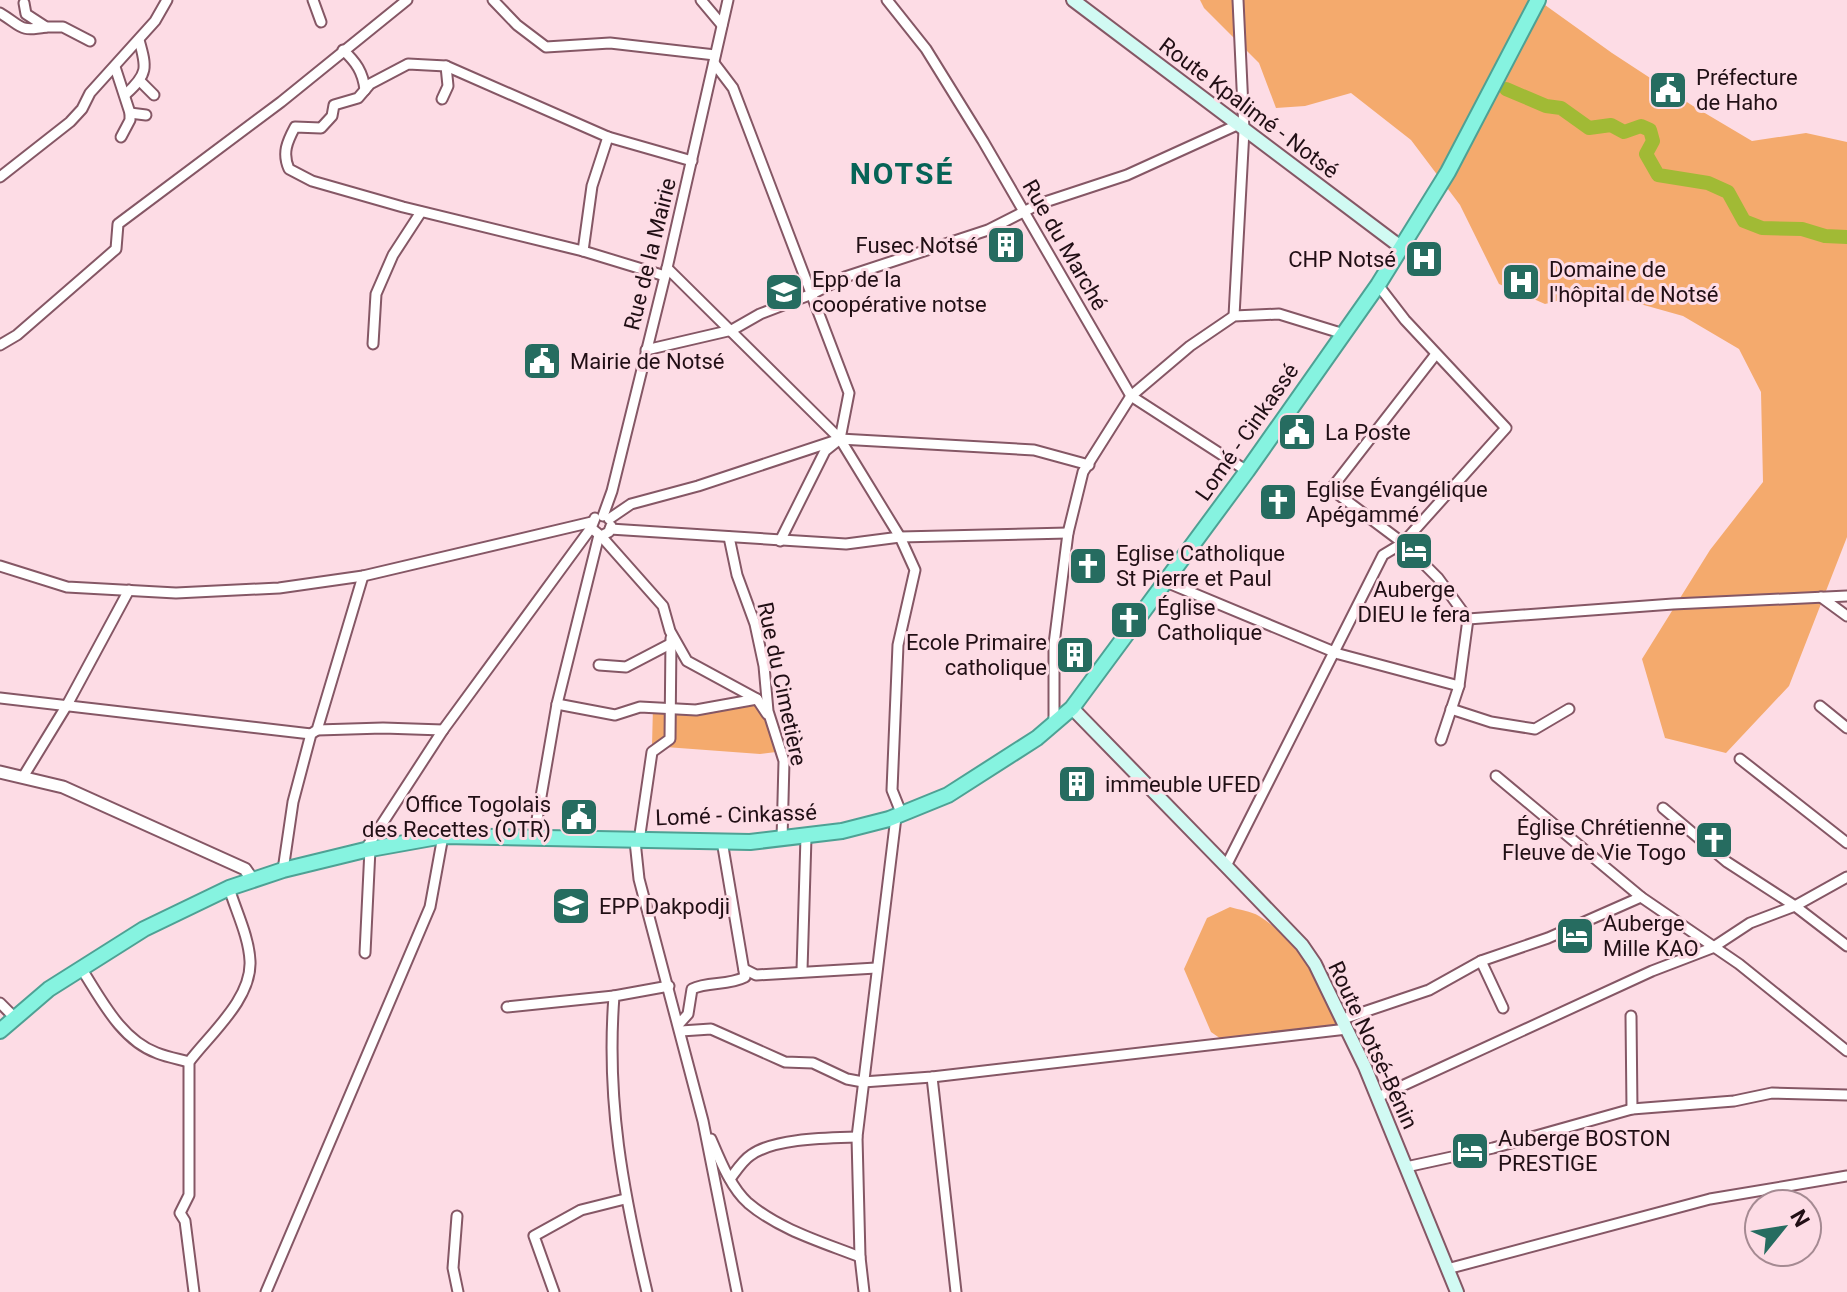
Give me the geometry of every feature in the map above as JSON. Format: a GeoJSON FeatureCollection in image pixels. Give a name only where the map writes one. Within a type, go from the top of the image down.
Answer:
{"type":"FeatureCollection","features":[{"type":"Feature","properties":{"kind":"highway","name":"Lomé - Cinkassé"},"geometry":{"type":"LineString","coordinates":[[0,1031],[14,1017],[81,968],[144,929],[229,888],[283,870],[443,836],[637,841],[782,840],[806,837],[899,816],[948,795],[975,779],[1054,725],[1072,708],[1247,471],[1402,248],[1463,145],[1538,0]]}},
{"type":"Feature","properties":{"kind":"main road","name":"Route Kpalimé - Notsé"},"geometry":{"type":"LineString","coordinates":[[1073,0],[1402,248]]}},
{"type":"Feature","properties":{"kind":"main road","name":"Route Notsé-Bénin"},"geometry":{"type":"LineString","coordinates":[[1072,708],[1302,945],[1315,964],[1378,1097],[1457,1292]]}},
{"type":"Feature","properties":{"kind":"street"},"geometry":{"type":"LineString","coordinates":[[0,177],[70,122],[82,109],[90,93],[155,21],[167,0]]}},
{"type":"Feature","properties":{"kind":"street"},"geometry":{"type":"LineString","coordinates":[[313,0],[321,22]]}},
{"type":"Feature","properties":{"kind":"street"},"geometry":{"type":"LineString","coordinates":[[0,345],[17,335],[116,249],[118,224],[281,102],[407,0]]}},
{"type":"Feature","properties":{"kind":"street"},"geometry":{"type":"LineString","coordinates":[[493,0],[517,25],[546,47],[610,43],[715,59],[733,88],[849,393],[840,439],[825,451],[780,541]]}},
{"type":"Feature","properties":{"kind":"street"},"geometry":{"type":"LineString","coordinates":[[701,0],[722,25]]}},
{"type":"Feature","properties":{"kind":"street","name":"Rue de la Mairie"},"geometry":{"type":"LineString","coordinates":[[607,521],[728,0]]}},
{"type":"Feature","properties":{"kind":"street","name":"Rue du Marché"},"geometry":{"type":"LineString","coordinates":[[887,0],[926,49],[1131,396],[1247,471]]}},
{"type":"Feature","properties":{"kind":"street"},"geometry":{"type":"LineString","coordinates":[[1234,316],[1241,127],[1238,0]]}},
{"type":"Feature","properties":{"kind":"street"},"geometry":{"type":"LineString","coordinates":[[24,3],[26,14],[46,27]]}},
{"type":"Feature","properties":{"kind":"street"},"geometry":{"type":"LineString","coordinates":[[0,13],[30,31],[63,27],[90,41]]}},
{"type":"Feature","properties":{"kind":"street"},"geometry":{"type":"LineString","coordinates":[[126,94],[140,81],[146,65],[139,40]]}},
{"type":"Feature","properties":{"kind":"street"},"geometry":{"type":"LineString","coordinates":[[343,50],[355,61],[363,75],[365,90]]}},
{"type":"Feature","properties":{"kind":"street"},"geometry":{"type":"LineString","coordinates":[[692,161],[608,137],[446,66],[408,64],[370,84],[358,98],[334,105],[332,116],[321,128],[295,127],[284,156],[289,169],[312,181],[421,212],[666,272],[732,330],[840,439],[900,537],[915,570],[898,659],[892,790],[899,816],[876,968],[857,1137],[860,1257],[864,1292]]}},
{"type":"Feature","properties":{"kind":"street"},"geometry":{"type":"LineString","coordinates":[[442,99],[448,86],[446,66]]}},
{"type":"Feature","properties":{"kind":"street"},"geometry":{"type":"LineString","coordinates":[[115,67],[130,113],[130,120],[121,137]]}},
{"type":"Feature","properties":{"kind":"street"},"geometry":{"type":"LineString","coordinates":[[140,81],[154,95]]}},
{"type":"Feature","properties":{"kind":"street"},"geometry":{"type":"LineString","coordinates":[[130,113],[146,115]]}},
{"type":"Feature","properties":{"kind":"street"},"geometry":{"type":"LineString","coordinates":[[646,350],[732,330],[760,314],[812,294],[845,277],[988,230],[1024,211],[1127,175],[1241,127]]}},
{"type":"Feature","properties":{"kind":"street"},"geometry":{"type":"LineString","coordinates":[[583,251],[592,186],[608,137]]}},
{"type":"Feature","properties":{"kind":"street"},"geometry":{"type":"LineString","coordinates":[[373,344],[376,294],[393,255],[421,212]]}},
{"type":"Feature","properties":{"kind":"street"},"geometry":{"type":"LineString","coordinates":[[1226,866],[1383,555],[1403,543],[1506,428],[1436,354],[1378,285]]}},
{"type":"Feature","properties":{"kind":"street"},"geometry":{"type":"LineString","coordinates":[[1054,725],[1054,644],[1068,533],[1083,472],[1131,396],[1190,346],[1234,316],[1279,314],[1344,334]]}},
{"type":"Feature","properties":{"kind":"street"},"geometry":{"type":"LineString","coordinates":[[1436,354],[1331,489],[1403,543],[1438,578],[1468,619],[1459,686],[1441,740]]}},
{"type":"Feature","properties":{"kind":"street"},"geometry":{"type":"LineString","coordinates":[[365,953],[368,850],[443,730],[596,530],[631,504],[698,486],[840,439],[1034,450],[1089,465]]}},
{"type":"Feature","properties":{"kind":"street"},"geometry":{"type":"LineString","coordinates":[[534,837],[557,704],[596,530],[596,517],[729,537],[846,544],[900,537],[1068,533]]}},
{"type":"Feature","properties":{"kind":"street"},"geometry":{"type":"LineString","coordinates":[[0,566],[67,587],[176,593],[279,588],[363,576],[596,530]]}},
{"type":"Feature","properties":{"kind":"street"},"geometry":{"type":"LineString","coordinates":[[596,530],[663,606],[670,631],[670,739],[652,752],[637,841],[639,879],[703,1121],[737,1292]]}},
{"type":"Feature","properties":{"kind":"street","name":"Rue du Cimetière"},"geometry":{"type":"LineString","coordinates":[[729,537],[737,575],[755,624],[771,720],[784,761],[782,840]]}},
{"type":"Feature","properties":{"kind":"street"},"geometry":{"type":"LineString","coordinates":[[283,870],[293,802],[363,576]]}},
{"type":"Feature","properties":{"kind":"street"},"geometry":{"type":"LineString","coordinates":[[1166,582],[1333,652],[1459,686]]}},
{"type":"Feature","properties":{"kind":"street"},"geometry":{"type":"LineString","coordinates":[[23,777],[67,705],[129,590]]}},
{"type":"Feature","properties":{"kind":"street"},"geometry":{"type":"LineString","coordinates":[[1468,619],[1673,604],[1847,596]]}},
{"type":"Feature","properties":{"kind":"street"},"geometry":{"type":"LineString","coordinates":[[1821,597],[1847,616]]}},
{"type":"Feature","properties":{"kind":"street"},"geometry":{"type":"LineString","coordinates":[[670,631],[687,661],[757,699],[771,720]]}},
{"type":"Feature","properties":{"kind":"street"},"geometry":{"type":"LineString","coordinates":[[599,665],[626,667],[672,643]]}},
{"type":"Feature","properties":{"kind":"street"},"geometry":{"type":"LineString","coordinates":[[0,698],[314,732],[383,728],[443,730]]}},
{"type":"Feature","properties":{"kind":"street"},"geometry":{"type":"LineString","coordinates":[[557,704],[615,715],[640,707],[696,710],[757,699]]}},
{"type":"Feature","properties":{"kind":"street"},"geometry":{"type":"LineString","coordinates":[[1820,706],[1847,728]]}},
{"type":"Feature","properties":{"kind":"street"},"geometry":{"type":"LineString","coordinates":[[1451,709],[1491,722],[1535,729],[1569,709]]}},
{"type":"Feature","properties":{"kind":"street"},"geometry":{"type":"LineString","coordinates":[[1740,759],[1847,843]]}},
{"type":"Feature","properties":{"kind":"street"},"geometry":{"type":"LineString","coordinates":[[0,772],[63,787],[245,869],[252,879]]}},
{"type":"Feature","properties":{"kind":"street"},"geometry":{"type":"LineString","coordinates":[[1496,776],[1641,897],[1739,964],[1847,1051]]}},
{"type":"Feature","properties":{"kind":"street"},"geometry":{"type":"LineString","coordinates":[[1663,808],[1727,862],[1795,906],[1847,946]]}},
{"type":"Feature","properties":{"kind":"street"},"geometry":{"type":"LineString","coordinates":[[266,1292],[430,907],[443,836]]}},
{"type":"Feature","properties":{"kind":"street"},"geometry":{"type":"LineString","coordinates":[[802,970],[806,837]]}},
{"type":"Feature","properties":{"kind":"street"},"geometry":{"type":"LineString","coordinates":[[680,1028],[688,1014],[692,989],[745,977],[722,841]]}},
{"type":"Feature","properties":{"kind":"street"},"geometry":{"type":"LineString","coordinates":[[1378,1097],[1652,971],[1712,948],[1750,923],[1795,906],[1847,877]]}},
{"type":"Feature","properties":{"kind":"street"},"geometry":{"type":"LineString","coordinates":[[194,1292],[185,1221],[180,1213],[189,1195],[189,1062],[235,1007],[248,978],[250,963],[229,888]]}},
{"type":"Feature","properties":{"kind":"street"},"geometry":{"type":"LineString","coordinates":[[680,1028],[711,1029],[785,1062],[813,1063],[847,1079],[863,1082],[932,1077],[1345,1024],[1429,990],[1481,961],[1548,938],[1641,897]]}},
{"type":"Feature","properties":{"kind":"street"},"geometry":{"type":"LineString","coordinates":[[1481,961],[1503,1008]]}},
{"type":"Feature","properties":{"kind":"street"},"geometry":{"type":"LineString","coordinates":[[81,968],[113,1018],[137,1043],[157,1053],[189,1062]]}},
{"type":"Feature","properties":{"kind":"street"},"geometry":{"type":"LineString","coordinates":[[744,969],[756,975],[876,968]]}},
{"type":"Feature","properties":{"kind":"street"},"geometry":{"type":"LineString","coordinates":[[507,1007],[614,996],[669,986]]}},
{"type":"Feature","properties":{"kind":"street"},"geometry":{"type":"LineString","coordinates":[[614,996],[611,1036],[613,1100],[625,1199],[647,1292]]}},
{"type":"Feature","properties":{"kind":"street"},"geometry":{"type":"LineString","coordinates":[[0,1003],[14,1017]]}},
{"type":"Feature","properties":{"kind":"street"},"geometry":{"type":"LineString","coordinates":[[1631,1016],[1632,1109]]}},
{"type":"Feature","properties":{"kind":"street"},"geometry":{"type":"LineString","coordinates":[[932,1077],[956,1292]]}},
{"type":"Feature","properties":{"kind":"street"},"geometry":{"type":"LineString","coordinates":[[1406,1167],[1493,1148],[1632,1109],[1734,1101],[1772,1093],[1847,1095]]}},
{"type":"Feature","properties":{"kind":"street"},"geometry":{"type":"LineString","coordinates":[[703,1121],[730,1179],[747,1202],[791,1230],[860,1257]]}},
{"type":"Feature","properties":{"kind":"street"},"geometry":{"type":"LineString","coordinates":[[730,1179],[748,1156],[759,1150],[820,1139],[857,1137]]}},
{"type":"Feature","properties":{"kind":"street"},"geometry":{"type":"LineString","coordinates":[[1447,1269],[1710,1199],[1847,1176]]}},
{"type":"Feature","properties":{"kind":"street"},"geometry":{"type":"LineString","coordinates":[[554,1292],[534,1236],[581,1210],[625,1199]]}},
{"type":"Feature","properties":{"kind":"street"},"geometry":{"type":"LineString","coordinates":[[457,1216],[453,1268],[458,1292]]}},
{"type":"Feature","properties":{"kind":"shaded area"},"geometry":{"type":"Polygon","coordinates":[[[1200,0],[1538,0],[1612,53],[1752,141],[1806,133],[1847,142],[1847,537],[1789,686],[1726,753],[1665,738],[1642,659],[1710,550],[1763,482],[1761,392],[1739,349],[1683,316],[1594,291],[1545,304],[1499,284],[1460,205],[1411,140],[1351,93],[1305,106],[1276,108],[1259,63],[1204,8],[1200,0]]]}},
{"type":"Feature","properties":{"kind":"shaded area"},"geometry":{"type":"Polygon","coordinates":[[[756,700],[768,721],[776,752],[760,754],[652,746],[653,706],[696,711],[756,700]]]}},
{"type":"Feature","properties":{"kind":"shaded area"},"geometry":{"type":"Polygon","coordinates":[[[1230,907],[1259,916],[1286,938],[1307,965],[1339,1026],[1224,1041],[1211,1032],[1184,969],[1207,918],[1230,907]]]}},
{"type":"Feature","properties":{"kind":"waterway"},"geometry":{"type":"LineString","coordinates":[[1506,89],[1546,106],[1561,108],[1589,128],[1611,125],[1624,132],[1641,126],[1650,130],[1653,141],[1646,154],[1658,175],[1708,183],[1728,192],[1744,221],[1762,228],[1802,229],[1825,236],[1847,237]]}},
{"type":"Feature","properties":{"kind":"place","name":"Préfecture de Haho"},"geometry":{"type":"Point","coordinates":[1668,90]}},
{"type":"Feature","properties":{"kind":"place","name":"Fusec Notsé"},"geometry":{"type":"Point","coordinates":[1006,245]}},
{"type":"Feature","properties":{"kind":"place","name":"CHP Notsé"},"geometry":{"type":"Point","coordinates":[1424,259]}},
{"type":"Feature","properties":{"kind":"place","name":"Domaine de l'hôpital de Notsé"},"geometry":{"type":"Point","coordinates":[1521,282]}},
{"type":"Feature","properties":{"kind":"place","name":"Epp de la coopérative notse"},"geometry":{"type":"Point","coordinates":[784,292]}},
{"type":"Feature","properties":{"kind":"place","name":"Mairie de Notsé"},"geometry":{"type":"Point","coordinates":[542,361]}},
{"type":"Feature","properties":{"kind":"place","name":"La Poste"},"geometry":{"type":"Point","coordinates":[1297,432]}},
{"type":"Feature","properties":{"kind":"place","name":"Eglise Évangélique Apégammé"},"geometry":{"type":"Point","coordinates":[1278,502]}},
{"type":"Feature","properties":{"kind":"place","name":"Auberge DIEU le fera"},"geometry":{"type":"Point","coordinates":[1414,551]}},
{"type":"Feature","properties":{"kind":"place","name":"Eglise Catholique St Pierre et Paul"},"geometry":{"type":"Point","coordinates":[1088,566]}},
{"type":"Feature","properties":{"kind":"place","name":"Église Catholique"},"geometry":{"type":"Point","coordinates":[1129,620]}},
{"type":"Feature","properties":{"kind":"place","name":"Ecole Primaire catholique"},"geometry":{"type":"Point","coordinates":[1075,655]}},
{"type":"Feature","properties":{"kind":"place","name":"immeuble UFED"},"geometry":{"type":"Point","coordinates":[1077,784]}},
{"type":"Feature","properties":{"kind":"place","name":"Office Togolais des Recettes (OTR)"},"geometry":{"type":"Point","coordinates":[579,817]}},
{"type":"Feature","properties":{"kind":"place","name":"Église Chrétienne Fleuve de Vie Togo"},"geometry":{"type":"Point","coordinates":[1714,840]}},
{"type":"Feature","properties":{"kind":"place","name":"EPP Dakpodji"},"geometry":{"type":"Point","coordinates":[571,906]}},
{"type":"Feature","properties":{"kind":"place","name":"Auberge Mille KAO"},"geometry":{"type":"Point","coordinates":[1575,936]}},
{"type":"Feature","properties":{"kind":"place","name":"Auberge BOSTON PRESTIGE"},"geometry":{"type":"Point","coordinates":[1470,1151]}},
{"type":"Feature","properties":{"kind":"district","name":"NOTSÉ"},"geometry":{"type":"Point","coordinates":[902,173]}}]}
